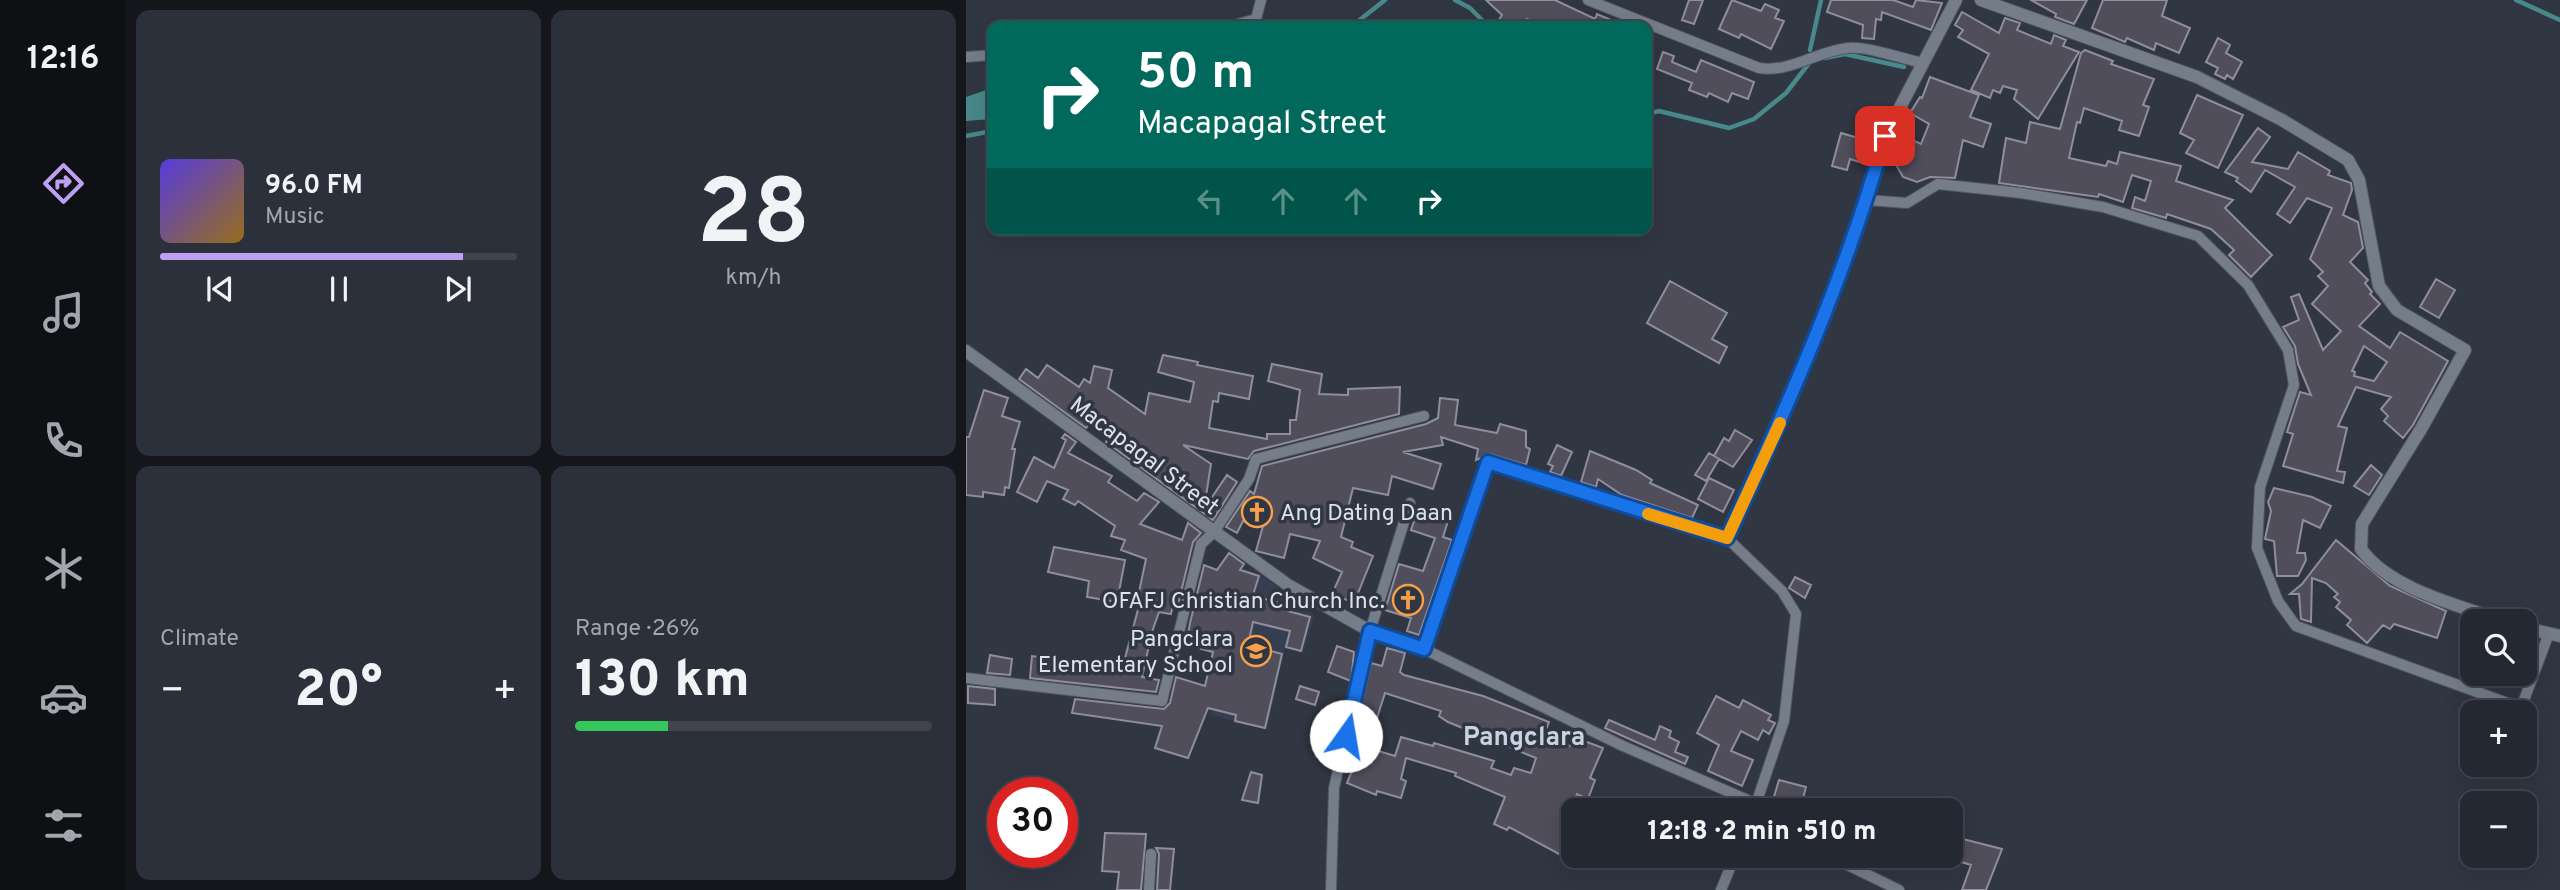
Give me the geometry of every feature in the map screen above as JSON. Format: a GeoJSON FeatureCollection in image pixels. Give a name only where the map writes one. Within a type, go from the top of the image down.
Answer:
{"type":"FeatureCollection","features":[{"type":"Feature","properties":{"kind":"street"},"geometry":{"type":"LineString","coordinates":[[1249,21],[1256,19],[1261,0]]}},
{"type":"Feature","properties":{"kind":"street"},"geometry":{"type":"LineString","coordinates":[[1588,0],[1641,21]]}},
{"type":"Feature","properties":{"kind":"street"},"geometry":{"type":"LineString","coordinates":[[1727,538],[1790,402],[1832,299],[1867,200],[1885,136],[1956,0]]}},
{"type":"Feature","properties":{"kind":"street"},"geometry":{"type":"LineString","coordinates":[[1982,0],[2197,77],[2283,121],[2348,159],[2359,180],[2379,286],[2397,310],[2465,350],[2428,418],[2362,524],[2361,549],[2386,573],[2440,600],[2467,609]]}},
{"type":"Feature","properties":{"kind":"street"},"geometry":{"type":"LineString","coordinates":[[1652,25],[1759,68],[1775,70],[1816,54],[1852,47],[1923,63]]}},
{"type":"Feature","properties":{"kind":"street"},"geometry":{"type":"LineString","coordinates":[[966,57],[987,55]]}},
{"type":"Feature","properties":{"kind":"street"},"geometry":{"type":"LineString","coordinates":[[1867,200],[1907,203],[1938,184],[2103,207],[2198,236],[2249,285],[2288,350],[2294,385],[2260,487],[2258,548],[2278,601],[2297,626],[2521,708],[2554,636],[2537,631]]}},
{"type":"Feature","properties":{"kind":"street","name":"Macapagal Street"},"geometry":{"type":"LineString","coordinates":[[966,351],[1298,592],[1370,631],[1424,649],[1736,798]]}},
{"type":"Feature","properties":{"kind":"street"},"geometry":{"type":"LineString","coordinates":[[966,678],[1162,701],[1201,544],[1214,532],[1249,479],[1256,459],[1424,416]]}},
{"type":"Feature","properties":{"kind":"street"},"geometry":{"type":"LineString","coordinates":[[1424,649],[1488,462],[1727,538],[1782,591],[1796,614],[1784,721],[1759,798]]}},
{"type":"Feature","properties":{"kind":"street"},"geometry":{"type":"LineString","coordinates":[[1331,890],[1334,788],[1370,631],[1409,503]]}},
{"type":"Feature","properties":{"kind":"street"},"geometry":{"type":"LineString","coordinates":[[1149,890],[1151,854]]}},
{"type":"Feature","properties":{"kind":"street"},"geometry":{"type":"LineString","coordinates":[[1721,890],[1730,868]]}},
{"type":"Feature","properties":{"kind":"street"},"geometry":{"type":"LineString","coordinates":[[1854,868],[1899,890]]}},
{"type":"Feature","properties":{"kind":"shaded area"},"geometry":{"type":"Polygon","coordinates":[[[987,90],[987,119],[966,121],[966,97],[987,90]]]}},
{"type":"Feature","properties":{"kind":"shaded area","name":"Pangclara Elementary School"},"geometry":{"type":"Polygon","coordinates":[[[1242,568],[1261,575],[1314,615],[1304,653],[1285,648],[1267,730],[1211,715],[1236,620],[1228,617],[1242,568]]]}},
{"type":"Feature","properties":{"kind":"building"},"geometry":{"type":"Polygon","coordinates":[[[1486,0],[1555,0],[1595,19],[1597,14],[1613,21],[1498,21],[1502,15],[1486,0]]]}},
{"type":"Feature","properties":{"kind":"building"},"geometry":{"type":"Polygon","coordinates":[[[1689,0],[1703,0],[1694,24],[1682,20],[1689,0]]]}},
{"type":"Feature","properties":{"kind":"building"},"geometry":{"type":"Polygon","coordinates":[[[1732,0],[1761,11],[1765,4],[1779,10],[1775,18],[1784,21],[1771,49],[1741,34],[1739,38],[1719,29],[1732,0]]]}},
{"type":"Feature","properties":{"kind":"building"},"geometry":{"type":"Polygon","coordinates":[[[1831,0],[1893,0],[1913,7],[1916,0],[1942,3],[1931,30],[1882,12],[1881,20],[1876,19],[1874,39],[1862,38],[1863,25],[1827,12],[1831,0]]]}},
{"type":"Feature","properties":{"kind":"building"},"geometry":{"type":"Polygon","coordinates":[[[2031,0],[2087,0],[2074,24],[2055,17],[2056,14],[2031,0]]]}},
{"type":"Feature","properties":{"kind":"building"},"geometry":{"type":"Polygon","coordinates":[[[2103,0],[2167,0],[2162,16],[2190,28],[2179,53],[2156,43],[2154,50],[2127,38],[2125,42],[2092,28],[2103,0]]]}},
{"type":"Feature","properties":{"kind":"building"},"geometry":{"type":"Polygon","coordinates":[[[1962,12],[1999,33],[2005,18],[2020,23],[2017,30],[2051,44],[2054,35],[2066,40],[2063,46],[2079,52],[2038,119],[2014,99],[2017,90],[2003,86],[2000,93],[1993,90],[1990,98],[1971,90],[1989,54],[1958,37],[1963,30],[1955,25],[1962,12]]]}},
{"type":"Feature","properties":{"kind":"building"},"geometry":{"type":"Polygon","coordinates":[[[2218,38],[2230,45],[2226,53],[2242,62],[2233,79],[2227,75],[2225,79],[2215,74],[2218,68],[2206,62],[2218,38]]]}},
{"type":"Feature","properties":{"kind":"building"},"geometry":{"type":"Polygon","coordinates":[[[2085,50],[2113,61],[2111,64],[2154,79],[2143,105],[2149,107],[2139,136],[2119,130],[2122,121],[2084,108],[2080,123],[2077,122],[2069,158],[2106,166],[2108,161],[2117,164],[2120,152],[2181,166],[2176,181],[2233,200],[2225,208],[2272,255],[2251,277],[2229,255],[2234,250],[2211,229],[2167,214],[2166,218],[2132,208],[2135,197],[2145,201],[2151,181],[2132,175],[2123,202],[2099,194],[2098,197],[1999,183],[2006,138],[2026,143],[2030,122],[2060,129],[2081,53],[2085,50]]]}},
{"type":"Feature","properties":{"kind":"building"},"geometry":{"type":"Polygon","coordinates":[[[1663,52],[1674,56],[1672,62],[1696,72],[1701,60],[1754,82],[1748,99],[1732,93],[1728,102],[1709,93],[1707,97],[1689,90],[1692,83],[1657,69],[1663,52]]]}},
{"type":"Feature","properties":{"kind":"building"},"geometry":{"type":"Polygon","coordinates":[[[1930,77],[1979,95],[1970,117],[1991,124],[1983,147],[1963,140],[1955,178],[1930,177],[1917,182],[1903,177],[1895,163],[1889,161],[1893,148],[1899,150],[1912,140],[1921,144],[1929,124],[1910,113],[1920,97],[1922,98],[1930,77]]]}},
{"type":"Feature","properties":{"kind":"building"},"geometry":{"type":"Polygon","coordinates":[[[2197,95],[2243,115],[2218,168],[2186,153],[2194,140],[2180,133],[2197,95]]]}},
{"type":"Feature","properties":{"kind":"building"},"geometry":{"type":"Polygon","coordinates":[[[2258,128],[2270,137],[2252,162],[2288,169],[2298,152],[2330,171],[2328,175],[2351,183],[2352,190],[2343,215],[2358,222],[2363,248],[2350,262],[2368,280],[2365,283],[2372,292],[2370,294],[2380,304],[2359,326],[2390,348],[2400,332],[2448,361],[2403,438],[2384,421],[2388,416],[2381,409],[2391,397],[2356,387],[2338,426],[2347,428],[2337,471],[2345,472],[2343,483],[2283,466],[2293,434],[2287,432],[2300,392],[2311,395],[2298,364],[2295,346],[2283,327],[2299,320],[2291,297],[2299,294],[2323,350],[2341,331],[2312,304],[2328,286],[2318,276],[2323,272],[2310,259],[2332,208],[2307,198],[2290,223],[2277,214],[2295,187],[2265,170],[2251,192],[2236,181],[2238,178],[2225,172],[2258,128]],[[2364,346],[2352,371],[2355,372],[2354,376],[2374,381],[2387,362],[2364,346]]]}},
{"type":"Feature","properties":{"kind":"building"},"geometry":{"type":"Polygon","coordinates":[[[1841,133],[1872,142],[1866,164],[1850,159],[1847,170],[1832,166],[1841,133]]]}},
{"type":"Feature","properties":{"kind":"building"},"geometry":{"type":"Polygon","coordinates":[[[2436,279],[2455,290],[2439,318],[2420,307],[2436,279]]]}},
{"type":"Feature","properties":{"kind":"building"},"geometry":{"type":"Polygon","coordinates":[[[1670,281],[1727,313],[1712,339],[1727,347],[1719,363],[1647,323],[1670,281]]]}},
{"type":"Feature","properties":{"kind":"building"},"geometry":{"type":"Polygon","coordinates":[[[1163,355],[1253,376],[1249,399],[1219,393],[1218,402],[1213,401],[1209,428],[1267,439],[1267,434],[1290,434],[1290,420],[1296,420],[1300,390],[1268,381],[1272,364],[1322,374],[1319,394],[1348,395],[1348,389],[1400,387],[1399,414],[1254,451],[1248,459],[1183,445],[1211,464],[1204,509],[1227,475],[1237,482],[1213,520],[1106,442],[1111,434],[1092,421],[1086,428],[1019,379],[1026,369],[1038,378],[1047,365],[1079,387],[1084,379],[1090,383],[1094,366],[1112,370],[1108,388],[1145,414],[1149,393],[1190,402],[1194,382],[1158,372],[1163,355]]]}},
{"type":"Feature","properties":{"kind":"building"},"geometry":{"type":"Polygon","coordinates":[[[984,390],[1008,398],[1002,416],[1020,422],[1012,449],[1015,449],[1009,488],[1005,487],[1004,495],[983,492],[983,497],[966,495],[966,437],[969,437],[984,390]]]}},
{"type":"Feature","properties":{"kind":"building"},"geometry":{"type":"Polygon","coordinates":[[[1440,398],[1458,400],[1455,425],[1497,433],[1500,424],[1526,431],[1526,447],[1530,449],[1526,465],[1490,454],[1476,460],[1478,449],[1441,437],[1443,445],[1403,452],[1441,464],[1433,489],[1392,476],[1388,495],[1353,488],[1341,537],[1353,542],[1351,547],[1373,556],[1354,603],[1332,594],[1342,572],[1313,558],[1320,541],[1290,534],[1284,558],[1256,551],[1263,526],[1243,521],[1237,533],[1226,527],[1250,491],[1254,494],[1262,466],[1426,424],[1438,418],[1440,398]]]}},
{"type":"Feature","properties":{"kind":"building"},"geometry":{"type":"Polygon","coordinates":[[[1735,430],[1752,440],[1733,467],[1714,456],[1724,438],[1729,441],[1735,430]]]}},
{"type":"Feature","properties":{"kind":"building"},"geometry":{"type":"Polygon","coordinates":[[[1065,434],[1076,442],[1068,453],[1112,476],[1108,482],[1137,501],[1144,493],[1159,502],[1140,524],[1182,540],[1188,523],[1201,533],[1193,542],[1178,605],[1173,604],[1171,614],[1159,612],[1152,632],[1142,677],[1159,680],[1156,692],[1030,678],[1032,656],[1058,659],[1057,665],[1077,668],[1122,669],[1139,606],[1136,606],[1146,559],[1121,550],[1125,540],[1111,536],[1115,526],[1078,501],[1075,505],[1063,499],[1068,490],[1047,481],[1037,502],[1017,492],[1034,457],[1054,468],[1066,440],[1062,438],[1065,434]]]}},
{"type":"Feature","properties":{"kind":"building"},"geometry":{"type":"Polygon","coordinates":[[[1557,445],[1572,452],[1561,476],[1550,472],[1553,466],[1548,464],[1557,445]]]}},
{"type":"Feature","properties":{"kind":"building"},"geometry":{"type":"Polygon","coordinates":[[[1590,451],[1636,470],[1652,480],[1650,483],[1698,505],[1692,518],[1622,495],[1598,479],[1596,487],[1581,482],[1590,451]]]}},
{"type":"Feature","properties":{"kind":"building"},"geometry":{"type":"Polygon","coordinates":[[[1709,453],[1719,459],[1706,481],[1695,475],[1709,453]]]}},
{"type":"Feature","properties":{"kind":"building"},"geometry":{"type":"Polygon","coordinates":[[[2371,465],[2382,475],[2369,495],[2354,486],[2371,465]]]}},
{"type":"Feature","properties":{"kind":"building"},"geometry":{"type":"Polygon","coordinates":[[[1709,478],[1734,490],[1723,512],[1698,499],[1709,478]]]}},
{"type":"Feature","properties":{"kind":"building"},"geometry":{"type":"Polygon","coordinates":[[[2274,488],[2312,497],[2331,506],[2320,528],[2303,520],[2297,553],[2305,553],[2306,560],[2298,576],[2277,576],[2274,541],[2265,539],[2271,511],[2268,502],[2274,488]]]}},
{"type":"Feature","properties":{"kind":"building","name":"OFAFJ Christian Church Inc."},"geometry":{"type":"Polygon","coordinates":[[[1418,509],[1448,521],[1443,537],[1452,540],[1419,635],[1407,631],[1411,618],[1385,610],[1399,564],[1423,571],[1435,538],[1411,530],[1418,509]]]}},
{"type":"Feature","properties":{"kind":"building"},"geometry":{"type":"Polygon","coordinates":[[[2336,540],[2390,586],[2446,611],[2437,638],[2394,624],[2390,629],[2383,625],[2367,643],[2347,625],[2351,620],[2336,607],[2340,602],[2334,597],[2338,594],[2326,583],[2312,578],[2311,622],[2301,619],[2299,594],[2290,594],[2302,584],[2336,540]]]}},
{"type":"Feature","properties":{"kind":"building"},"geometry":{"type":"Polygon","coordinates":[[[1054,547],[1125,560],[1117,602],[1087,597],[1089,581],[1048,572],[1054,547]]]}},
{"type":"Feature","properties":{"kind":"building"},"geometry":{"type":"Polygon","coordinates":[[[1229,553],[1244,564],[1240,570],[1259,576],[1253,595],[1285,605],[1284,610],[1310,617],[1301,651],[1286,647],[1290,631],[1253,622],[1248,645],[1282,654],[1265,728],[1235,721],[1236,715],[1208,708],[1188,758],[1155,748],[1162,726],[1072,713],[1075,699],[1164,709],[1170,703],[1176,677],[1205,686],[1213,652],[1186,645],[1204,565],[1217,570],[1229,553]]]}},
{"type":"Feature","properties":{"kind":"building"},"geometry":{"type":"Polygon","coordinates":[[[1795,577],[1811,585],[1805,598],[1789,588],[1795,577]]]}},
{"type":"Feature","properties":{"kind":"building"},"geometry":{"type":"Polygon","coordinates":[[[1337,646],[1354,652],[1351,681],[1328,672],[1337,646]]]}},
{"type":"Feature","properties":{"kind":"building"},"geometry":{"type":"Polygon","coordinates":[[[1387,648],[1405,653],[1400,672],[1404,675],[1483,696],[1549,722],[1544,735],[1570,746],[1574,737],[1603,748],[1590,778],[1595,780],[1588,798],[1577,794],[1575,798],[1561,798],[1561,855],[1509,827],[1507,830],[1494,824],[1505,797],[1455,776],[1456,773],[1406,758],[1401,779],[1406,781],[1401,798],[1377,791],[1376,795],[1347,783],[1362,746],[1395,756],[1401,737],[1433,746],[1434,743],[1494,761],[1491,768],[1511,775],[1514,768],[1531,773],[1536,758],[1448,722],[1439,716],[1441,711],[1385,693],[1369,743],[1353,739],[1371,663],[1382,666],[1387,648]]]}},
{"type":"Feature","properties":{"kind":"building"},"geometry":{"type":"Polygon","coordinates":[[[990,655],[1012,659],[1010,675],[987,673],[990,655]]]}},
{"type":"Feature","properties":{"kind":"building"},"geometry":{"type":"Polygon","coordinates":[[[968,686],[995,689],[995,705],[968,703],[968,686]]]}},
{"type":"Feature","properties":{"kind":"building"},"geometry":{"type":"Polygon","coordinates":[[[1300,686],[1319,692],[1315,705],[1296,699],[1300,686]]]}},
{"type":"Feature","properties":{"kind":"building"},"geometry":{"type":"Polygon","coordinates":[[[1716,696],[1739,708],[1743,700],[1771,715],[1768,720],[1775,723],[1769,734],[1763,730],[1758,740],[1741,731],[1731,751],[1753,760],[1742,786],[1708,771],[1719,745],[1697,733],[1716,696]]]}},
{"type":"Feature","properties":{"kind":"building"},"geometry":{"type":"Polygon","coordinates":[[[1609,720],[1655,740],[1660,726],[1671,731],[1669,737],[1679,742],[1675,752],[1688,757],[1685,764],[1605,728],[1609,720]]]}},
{"type":"Feature","properties":{"kind":"building"},"geometry":{"type":"Polygon","coordinates":[[[1251,772],[1262,775],[1258,803],[1242,800],[1251,772]]]}},
{"type":"Feature","properties":{"kind":"building"},"geometry":{"type":"Polygon","coordinates":[[[1779,780],[1806,787],[1803,798],[1774,798],[1779,780]]]}},
{"type":"Feature","properties":{"kind":"building"},"geometry":{"type":"Polygon","coordinates":[[[1105,833],[1146,834],[1141,890],[1117,890],[1119,872],[1102,871],[1105,833]]]}},
{"type":"Feature","properties":{"kind":"building"},"geometry":{"type":"Polygon","coordinates":[[[1963,839],[2002,849],[1986,890],[1962,890],[1971,865],[1963,862],[1963,839]]]}},
{"type":"Feature","properties":{"kind":"building"},"geometry":{"type":"Polygon","coordinates":[[[1156,848],[1174,849],[1170,890],[1157,890],[1159,854],[1156,848]]]}},
{"type":"Feature","properties":{"kind":"waterway"},"geometry":{"type":"LineString","coordinates":[[1358,21],[1385,0]]}},
{"type":"Feature","properties":{"kind":"waterway"},"geometry":{"type":"LineString","coordinates":[[1455,0],[1470,8],[1483,21]]}},
{"type":"Feature","properties":{"kind":"waterway"},"geometry":{"type":"LineString","coordinates":[[1810,50],[1821,0]]}},
{"type":"Feature","properties":{"kind":"waterway"},"geometry":{"type":"LineString","coordinates":[[2516,0],[2560,20]]}},
{"type":"Feature","properties":{"kind":"waterway"},"geometry":{"type":"LineString","coordinates":[[1825,58],[1845,54],[1904,67]]}},
{"type":"Feature","properties":{"kind":"waterway"},"geometry":{"type":"LineString","coordinates":[[1652,113],[1659,111],[1729,128],[1754,119],[1786,93],[1810,62]]}},
{"type":"Feature","properties":{"kind":"waterway"},"geometry":{"type":"LineString","coordinates":[[966,136],[987,132]]}},
{"type":"Feature","properties":{"kind":"slow traffic"},"geometry":{"type":"LineString","coordinates":[[1648,514],[1727,538],[1780,423]]}},
{"type":"Feature","properties":{"kind":"place","name":"Ang Dating Daan"},"geometry":{"type":"Point","coordinates":[1257,512]}},
{"type":"Feature","properties":{"kind":"place","name":"OFAFJ Christian Church Inc."},"geometry":{"type":"Point","coordinates":[1408,600]}},
{"type":"Feature","properties":{"kind":"place","name":"Pangclara Elementary School"},"geometry":{"type":"Point","coordinates":[1256,651]}},
{"type":"Feature","properties":{"kind":"district","name":"Pangclara"},"geometry":{"type":"Point","coordinates":[1524,736]}},
{"type":"Feature","properties":{"kind":"route"},"geometry":{"type":"LineString","coordinates":[[1346,736],[1370,631],[1424,649],[1488,462],[1727,538],[1790,402],[1832,299],[1867,200],[1885,136]]}}]}
